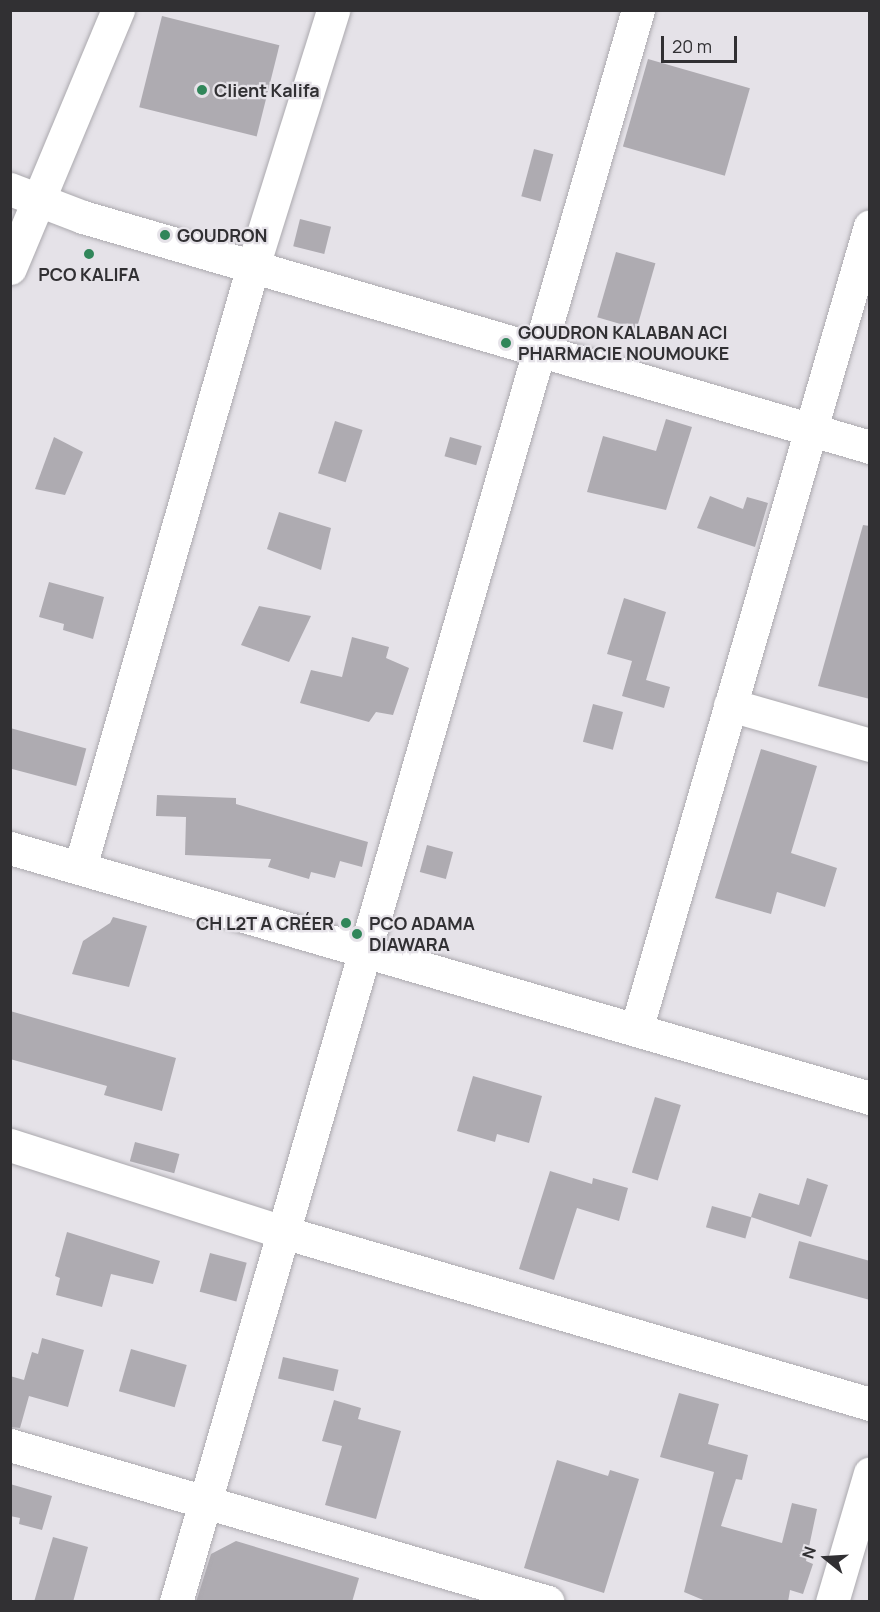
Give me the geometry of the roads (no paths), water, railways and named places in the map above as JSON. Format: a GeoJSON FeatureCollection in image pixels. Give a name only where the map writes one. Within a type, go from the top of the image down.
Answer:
{"type":"FeatureCollection","features":[{"type":"Feature","properties":{"kind":"street"},"geometry":{"type":"LineString","coordinates":[[10,268],[23,194],[118,10]]}},
{"type":"Feature","properties":{"kind":"street"},"geometry":{"type":"LineString","coordinates":[[80,867],[254,266],[333,10]]}},
{"type":"Feature","properties":{"kind":"street"},"geometry":{"type":"LineString","coordinates":[[176,1602],[638,10]]}},
{"type":"Feature","properties":{"kind":"street"},"geometry":{"type":"LineString","coordinates":[[23,194],[83,216],[870,447]]}},
{"type":"Feature","properties":{"kind":"street"},"geometry":{"type":"LineString","coordinates":[[636,1030],[870,226]]}},
{"type":"Feature","properties":{"kind":"street"},"geometry":{"type":"LineString","coordinates":[[730,705],[870,745]]}},
{"type":"Feature","properties":{"kind":"street"},"geometry":{"type":"LineString","coordinates":[[10,848],[870,1098]]}},
{"type":"Feature","properties":{"kind":"street"},"geometry":{"type":"LineString","coordinates":[[10,1145],[283,1232],[870,1404]]}},
{"type":"Feature","properties":{"kind":"street"},"geometry":{"type":"LineString","coordinates":[[10,1445],[205,1502],[484,1593],[548,1602]]}},
{"type":"Feature","properties":{"kind":"street"},"geometry":{"type":"LineString","coordinates":[[832,1602],[870,1473]]}},
{"type":"Feature","properties":{"kind":"place","name":"Client Kalifa"},"geometry":{"type":"Point","coordinates":[202,90]}},
{"type":"Feature","properties":{"kind":"place","name":"GOUDRON"},"geometry":{"type":"Point","coordinates":[165,235]}},
{"type":"Feature","properties":{"kind":"place","name":"PCO KALIFA"},"geometry":{"type":"Point","coordinates":[89,254]}},
{"type":"Feature","properties":{"kind":"place","name":"GOUDRON KALABAN ACI PHARMACIE NOUMOUKE"},"geometry":{"type":"Point","coordinates":[506,343]}},
{"type":"Feature","properties":{"kind":"place","name":"CH L2T A CRÉER"},"geometry":{"type":"Point","coordinates":[346,923]}},
{"type":"Feature","properties":{"kind":"place","name":"PCO ADAMA DIAWARA"},"geometry":{"type":"Point","coordinates":[357,934]}}]}
